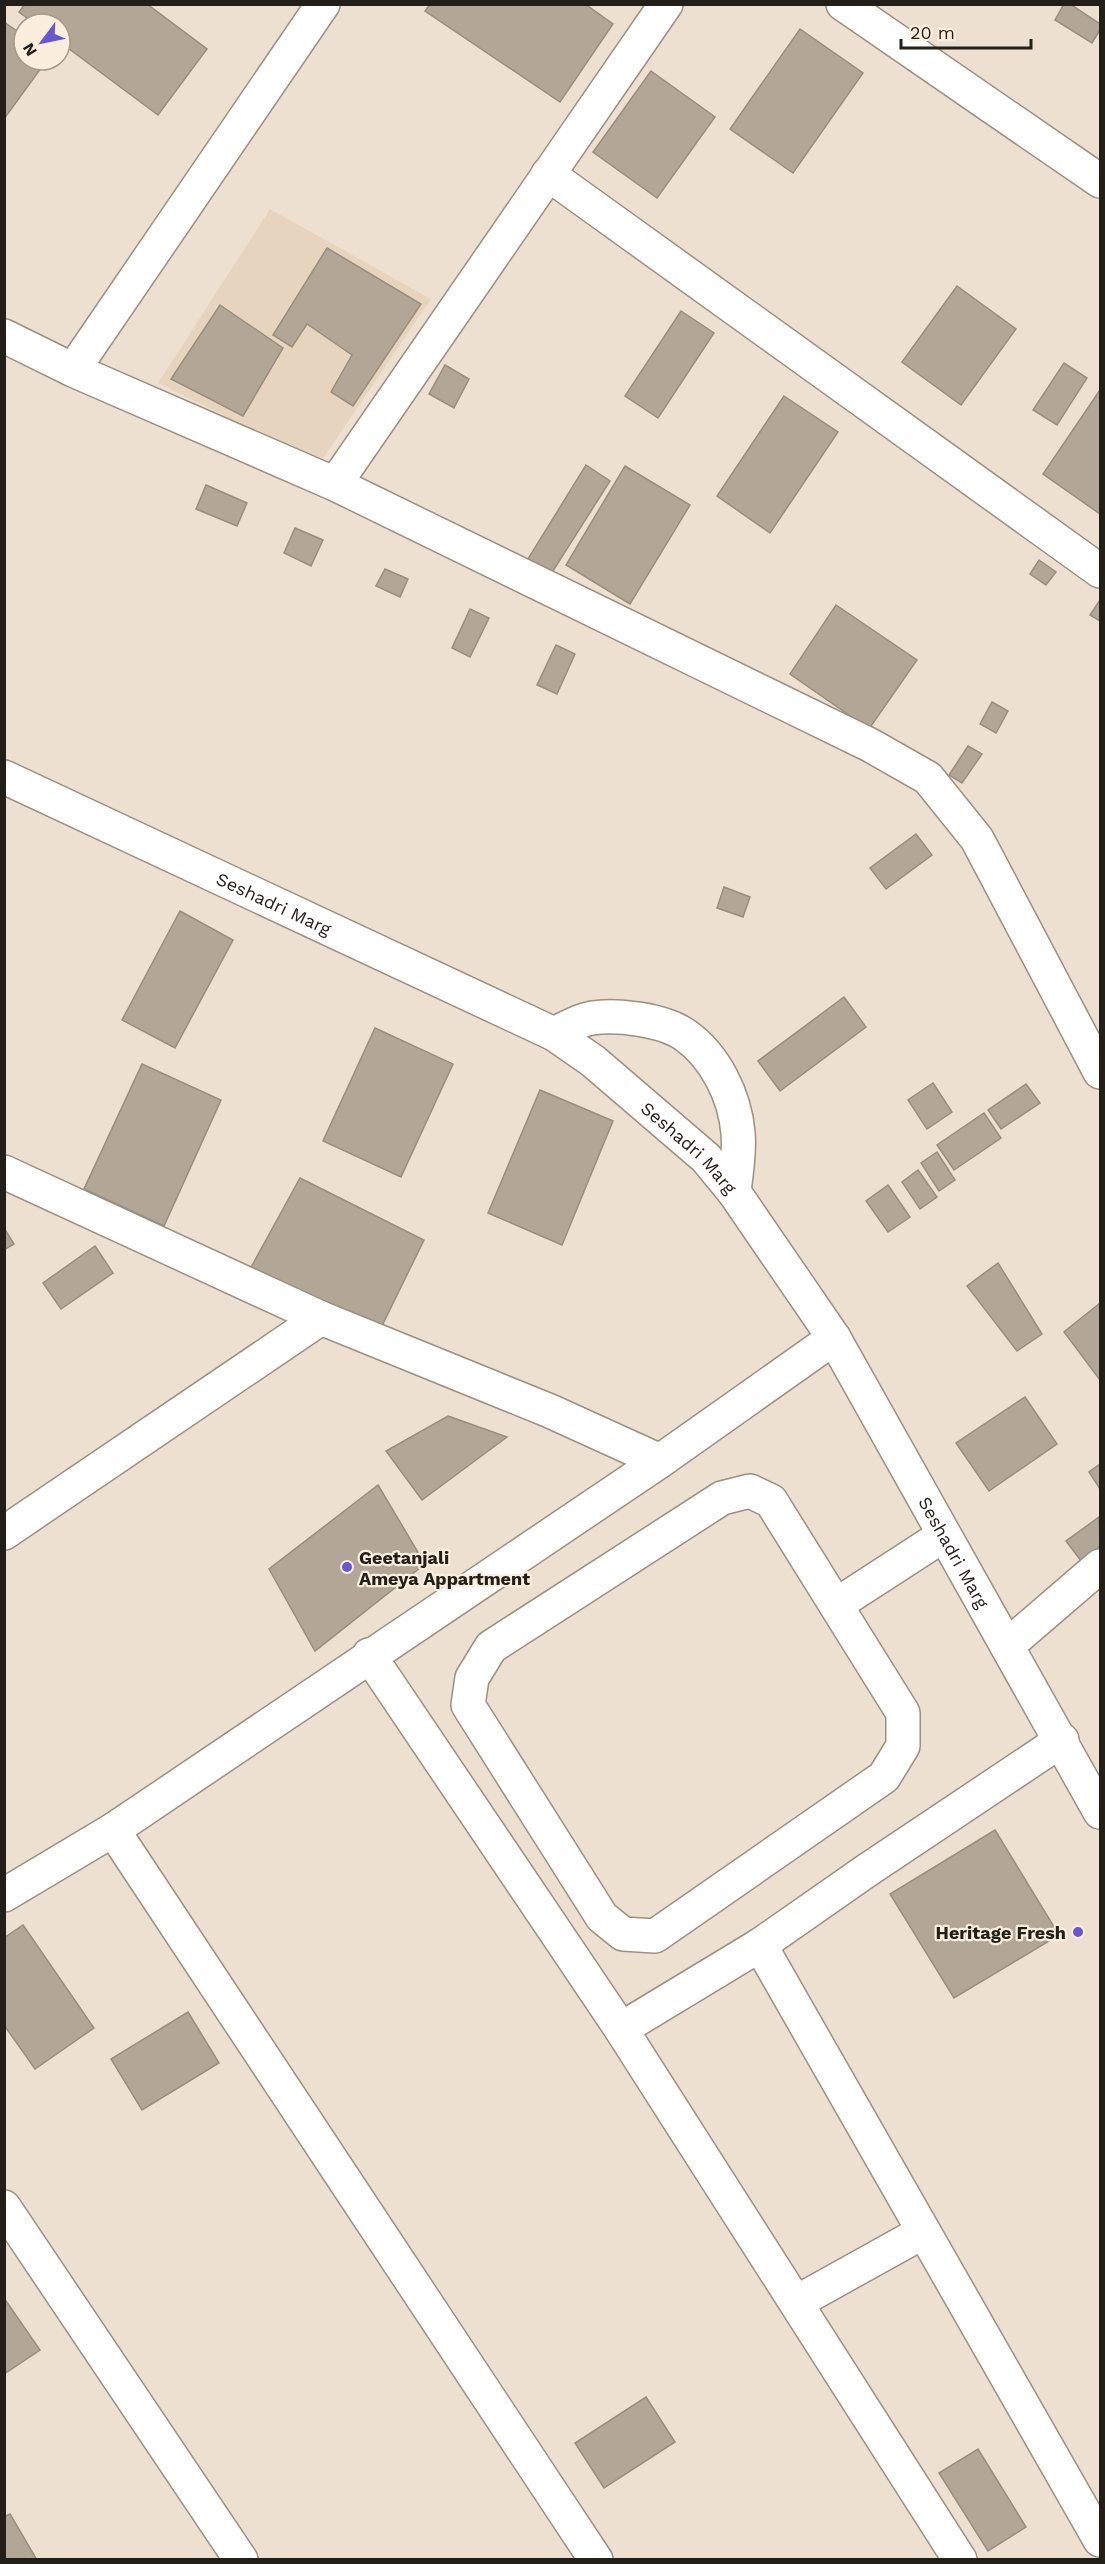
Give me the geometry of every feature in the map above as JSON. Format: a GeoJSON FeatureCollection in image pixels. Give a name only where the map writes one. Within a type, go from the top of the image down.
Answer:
{"type":"FeatureCollection","features":[{"type":"Feature","properties":{"kind":"street"},"geometry":{"type":"LineString","coordinates":[[73,369],[323,4]]}},
{"type":"Feature","properties":{"kind":"street"},"geometry":{"type":"LineString","coordinates":[[335,484],[666,4]]}},
{"type":"Feature","properties":{"kind":"street"},"geometry":{"type":"LineString","coordinates":[[843,4],[1101,181]]}},
{"type":"Feature","properties":{"kind":"street"},"geometry":{"type":"LineString","coordinates":[[548,174],[1101,571]]}},
{"type":"Feature","properties":{"kind":"street"},"geometry":{"type":"LineString","coordinates":[[4,336],[73,369],[335,484],[870,745],[928,778],[977,839],[1101,1072]]}},
{"type":"Feature","properties":{"kind":"street","name":"Seshadri Marg"},"geometry":{"type":"LineString","coordinates":[[4,777],[554,1034],[593,1061],[706,1158],[734,1192],[834,1338],[1101,1812]]}},
{"type":"Feature","properties":{"kind":"street"},"geometry":{"type":"LineString","coordinates":[[554,1034],[589,1018],[609,1016],[648,1021],[684,1034],[714,1064],[730,1097],[738,1133],[734,1192]]}},
{"type":"Feature","properties":{"kind":"street"},"geometry":{"type":"LineString","coordinates":[[4,1172],[321,1318],[550,1411],[660,1461]]}},
{"type":"Feature","properties":{"kind":"street"},"geometry":{"type":"LineString","coordinates":[[4,1533],[321,1318]]}},
{"type":"Feature","properties":{"kind":"street"},"geometry":{"type":"LineString","coordinates":[[4,1895],[112,1830],[660,1461],[834,1338]]}},
{"type":"Feature","properties":{"kind":"street"},"geometry":{"type":"LineString","coordinates":[[750,1491],[771,1501],[836,1605],[903,1713],[903,1746],[884,1777],[655,1936],[623,1934],[602,1917],[468,1705],[472,1678],[491,1647],[722,1498],[750,1491]]}},
{"type":"Feature","properties":{"kind":"street"},"geometry":{"type":"LineString","coordinates":[[836,1605],[944,1535]]}},
{"type":"Feature","properties":{"kind":"street"},"geometry":{"type":"LineString","coordinates":[[1007,1646],[1101,1566]]}},
{"type":"Feature","properties":{"kind":"street"},"geometry":{"type":"LineString","coordinates":[[369,1655],[621,2029],[960,2559]]}},
{"type":"Feature","properties":{"kind":"street"},"geometry":{"type":"LineString","coordinates":[[621,2029],[760,1945],[1062,1740]]}},
{"type":"Feature","properties":{"kind":"street"},"geometry":{"type":"LineString","coordinates":[[112,1830],[596,2559]]}},
{"type":"Feature","properties":{"kind":"street"},"geometry":{"type":"LineString","coordinates":[[760,1945],[1101,2540]]}},
{"type":"Feature","properties":{"kind":"street"},"geometry":{"type":"LineString","coordinates":[[4,2207],[240,2559]]}},
{"type":"Feature","properties":{"kind":"street"},"geometry":{"type":"LineString","coordinates":[[797,2302],[923,2232]]}},
{"type":"Feature","properties":{"kind":"shaded area"},"geometry":{"type":"Polygon","coordinates":[[[270,209],[431,299],[320,463],[158,383],[270,209]]]}},
{"type":"Feature","properties":{"kind":"building"},"geometry":{"type":"Polygon","coordinates":[[[25,4],[147,4],[207,49],[158,115],[72,51],[72,12],[19,12],[25,4]]]}},
{"type":"Feature","properties":{"kind":"building"},"geometry":{"type":"Polygon","coordinates":[[[430,4],[585,4],[613,24],[560,102],[425,11],[430,4]]]}},
{"type":"Feature","properties":{"kind":"building"},"geometry":{"type":"Polygon","coordinates":[[[1064,4],[1070,4],[1100,24],[1100,30],[1092,43],[1055,20],[1064,4]]]}},
{"type":"Feature","properties":{"kind":"building"},"geometry":{"type":"Polygon","coordinates":[[[4,22],[12,28],[12,72],[38,72],[4,119],[4,22]]]}},
{"type":"Feature","properties":{"kind":"building"},"geometry":{"type":"Polygon","coordinates":[[[800,29],[863,73],[793,173],[730,129],[800,29]]]}},
{"type":"Feature","properties":{"kind":"building"},"geometry":{"type":"Polygon","coordinates":[[[651,71],[715,117],[657,198],[593,152],[651,71]]]}},
{"type":"Feature","properties":{"kind":"building"},"geometry":{"type":"Polygon","coordinates":[[[327,248],[421,304],[353,406],[331,392],[352,355],[307,324],[292,347],[273,335],[327,248]]]}},
{"type":"Feature","properties":{"kind":"building"},"geometry":{"type":"Polygon","coordinates":[[[957,286],[1016,329],[961,405],[902,362],[957,286]]]}},
{"type":"Feature","properties":{"kind":"building"},"geometry":{"type":"Polygon","coordinates":[[[220,305],[283,348],[243,416],[171,379],[220,305]]]}},
{"type":"Feature","properties":{"kind":"building"},"geometry":{"type":"Polygon","coordinates":[[[681,311],[714,333],[658,418],[625,396],[681,311]]]}},
{"type":"Feature","properties":{"kind":"building"},"geometry":{"type":"Polygon","coordinates":[[[1064,363],[1087,378],[1057,425],[1033,410],[1064,363]]]}},
{"type":"Feature","properties":{"kind":"building"},"geometry":{"type":"Polygon","coordinates":[[[445,365],[469,379],[454,408],[429,394],[445,365]]]}},
{"type":"Feature","properties":{"kind":"building"},"geometry":{"type":"Polygon","coordinates":[[[1100,390],[1100,514],[1043,474],[1100,390]]]}},
{"type":"Feature","properties":{"kind":"building"},"geometry":{"type":"Polygon","coordinates":[[[784,396],[838,432],[770,533],[717,496],[784,396]]]}},
{"type":"Feature","properties":{"kind":"building"},"geometry":{"type":"Polygon","coordinates":[[[586,465],[610,481],[546,582],[523,567],[586,465]]]}},
{"type":"Feature","properties":{"kind":"building"},"geometry":{"type":"Polygon","coordinates":[[[625,466],[690,505],[630,604],[566,565],[625,466]]]}},
{"type":"Feature","properties":{"kind":"building"},"geometry":{"type":"Polygon","coordinates":[[[206,485],[247,503],[237,526],[196,509],[206,485]]]}},
{"type":"Feature","properties":{"kind":"building"},"geometry":{"type":"Polygon","coordinates":[[[295,528],[323,540],[311,566],[284,553],[295,528]]]}},
{"type":"Feature","properties":{"kind":"building"},"geometry":{"type":"Polygon","coordinates":[[[1039,560],[1056,572],[1046,585],[1030,574],[1039,560]]]}},
{"type":"Feature","properties":{"kind":"building"},"geometry":{"type":"Polygon","coordinates":[[[385,569],[408,579],[400,597],[376,586],[385,569]]]}},
{"type":"Feature","properties":{"kind":"building"},"geometry":{"type":"Polygon","coordinates":[[[1100,600],[1100,621],[1090,615],[1100,600]]]}},
{"type":"Feature","properties":{"kind":"building"},"geometry":{"type":"Polygon","coordinates":[[[836,605],[917,660],[869,729],[790,674],[836,605]]]}},
{"type":"Feature","properties":{"kind":"building"},"geometry":{"type":"Polygon","coordinates":[[[470,609],[489,618],[470,657],[452,648],[470,609]]]}},
{"type":"Feature","properties":{"kind":"building"},"geometry":{"type":"Polygon","coordinates":[[[556,645],[575,654],[557,694],[537,685],[556,645]]]}},
{"type":"Feature","properties":{"kind":"building"},"geometry":{"type":"Polygon","coordinates":[[[992,702],[1008,711],[996,733],[980,724],[992,702]]]}},
{"type":"Feature","properties":{"kind":"building"},"geometry":{"type":"Polygon","coordinates":[[[968,746],[982,754],[962,783],[949,775],[968,746]]]}},
{"type":"Feature","properties":{"kind":"building"},"geometry":{"type":"Polygon","coordinates":[[[916,834],[932,855],[886,889],[870,868],[916,834]]]}},
{"type":"Feature","properties":{"kind":"building"},"geometry":{"type":"Polygon","coordinates":[[[724,887],[750,897],[743,917],[717,908],[724,887]]]}},
{"type":"Feature","properties":{"kind":"building"},"geometry":{"type":"Polygon","coordinates":[[[180,911],[233,940],[175,1048],[122,1020],[180,911]]]}},
{"type":"Feature","properties":{"kind":"building"},"geometry":{"type":"Polygon","coordinates":[[[844,997],[866,1027],[780,1091],[758,1061],[844,997]]]}},
{"type":"Feature","properties":{"kind":"building"},"geometry":{"type":"Polygon","coordinates":[[[375,1028],[453,1064],[401,1177],[323,1141],[375,1028]]]}},
{"type":"Feature","properties":{"kind":"building"},"geometry":{"type":"Polygon","coordinates":[[[142,1064],[221,1100],[164,1226],[84,1189],[142,1064]]]}},
{"type":"Feature","properties":{"kind":"building"},"geometry":{"type":"Polygon","coordinates":[[[933,1083],[952,1112],[927,1129],[908,1100],[933,1083]]]}},
{"type":"Feature","properties":{"kind":"building"},"geometry":{"type":"Polygon","coordinates":[[[1026,1084],[1040,1103],[1001,1129],[988,1110],[1026,1084]]]}},
{"type":"Feature","properties":{"kind":"building"},"geometry":{"type":"Polygon","coordinates":[[[540,1090],[613,1121],[562,1245],[488,1213],[540,1090]]]}},
{"type":"Feature","properties":{"kind":"building"},"geometry":{"type":"Polygon","coordinates":[[[984,1113],[1001,1138],[954,1170],[937,1145],[984,1113]]]}},
{"type":"Feature","properties":{"kind":"building"},"geometry":{"type":"Polygon","coordinates":[[[937,1152],[955,1180],[939,1191],[921,1163],[937,1152]]]}},
{"type":"Feature","properties":{"kind":"building"},"geometry":{"type":"Polygon","coordinates":[[[918,1170],[937,1197],[920,1209],[902,1182],[918,1170]]]}},
{"type":"Feature","properties":{"kind":"building"},"geometry":{"type":"Polygon","coordinates":[[[300,1178],[424,1240],[378,1334],[249,1271],[300,1178]]]}},
{"type":"Feature","properties":{"kind":"building"},"geometry":{"type":"Polygon","coordinates":[[[888,1185],[910,1217],[888,1232],[866,1201],[888,1185]]]}},
{"type":"Feature","properties":{"kind":"building"},"geometry":{"type":"Polygon","coordinates":[[[4,1228],[14,1244],[4,1250],[4,1228]]]}},
{"type":"Feature","properties":{"kind":"building"},"geometry":{"type":"Polygon","coordinates":[[[95,1246],[113,1273],[61,1309],[43,1283],[95,1246]]]}},
{"type":"Feature","properties":{"kind":"building"},"geometry":{"type":"Polygon","coordinates":[[[998,1263],[1042,1334],[1017,1351],[967,1286],[998,1263]]]}},
{"type":"Feature","properties":{"kind":"building"},"geometry":{"type":"Polygon","coordinates":[[[1100,1303],[1100,1380],[1064,1332],[1100,1303]]]}},
{"type":"Feature","properties":{"kind":"building"},"geometry":{"type":"Polygon","coordinates":[[[1025,1397],[1057,1444],[989,1491],[956,1443],[1025,1397]]]}},
{"type":"Feature","properties":{"kind":"building"},"geometry":{"type":"Polygon","coordinates":[[[448,1416],[507,1437],[422,1500],[386,1451],[448,1416]]]}},
{"type":"Feature","properties":{"kind":"building"},"geometry":{"type":"Polygon","coordinates":[[[1100,1464],[1100,1489],[1089,1472],[1100,1464]]]}},
{"type":"Feature","properties":{"kind":"building","name":"Geetanjali Ameya Appartment"},"geometry":{"type":"Polygon","coordinates":[[[378,1485],[425,1564],[315,1651],[269,1569],[378,1485]]]}},
{"type":"Feature","properties":{"kind":"building"},"geometry":{"type":"Polygon","coordinates":[[[1099,1517],[1100,1546],[1081,1561],[1066,1541],[1099,1517]]]}},
{"type":"Feature","properties":{"kind":"building"},"geometry":{"type":"Polygon","coordinates":[[[995,1830],[1059,1935],[954,1998],[890,1894],[995,1830]]]}},
{"type":"Feature","properties":{"kind":"building"},"geometry":{"type":"Polygon","coordinates":[[[23,1925],[94,2028],[35,2069],[4,2025],[4,1938],[23,1925]]]}},
{"type":"Feature","properties":{"kind":"building"},"geometry":{"type":"Polygon","coordinates":[[[188,2012],[219,2063],[142,2110],[111,2059],[188,2012]]]}},
{"type":"Feature","properties":{"kind":"building"},"geometry":{"type":"Polygon","coordinates":[[[4,2298],[40,2350],[4,2374],[4,2298]]]}},
{"type":"Feature","properties":{"kind":"building"},"geometry":{"type":"Polygon","coordinates":[[[646,2397],[675,2442],[604,2488],[575,2443],[646,2397]]]}},
{"type":"Feature","properties":{"kind":"building"},"geometry":{"type":"Polygon","coordinates":[[[978,2449],[1026,2527],[988,2551],[939,2473],[978,2449]]]}},
{"type":"Feature","properties":{"kind":"building"},"geometry":{"type":"Polygon","coordinates":[[[10,2514],[37,2560],[4,2560],[4,2517],[10,2514]]]}},
{"type":"Feature","properties":{"kind":"place","name":"Geetanjali Ameya Appartment"},"geometry":{"type":"Point","coordinates":[347,1567]}},
{"type":"Feature","properties":{"kind":"place","name":"Heritage Fresh"},"geometry":{"type":"Point","coordinates":[1078,1932]}}]}
